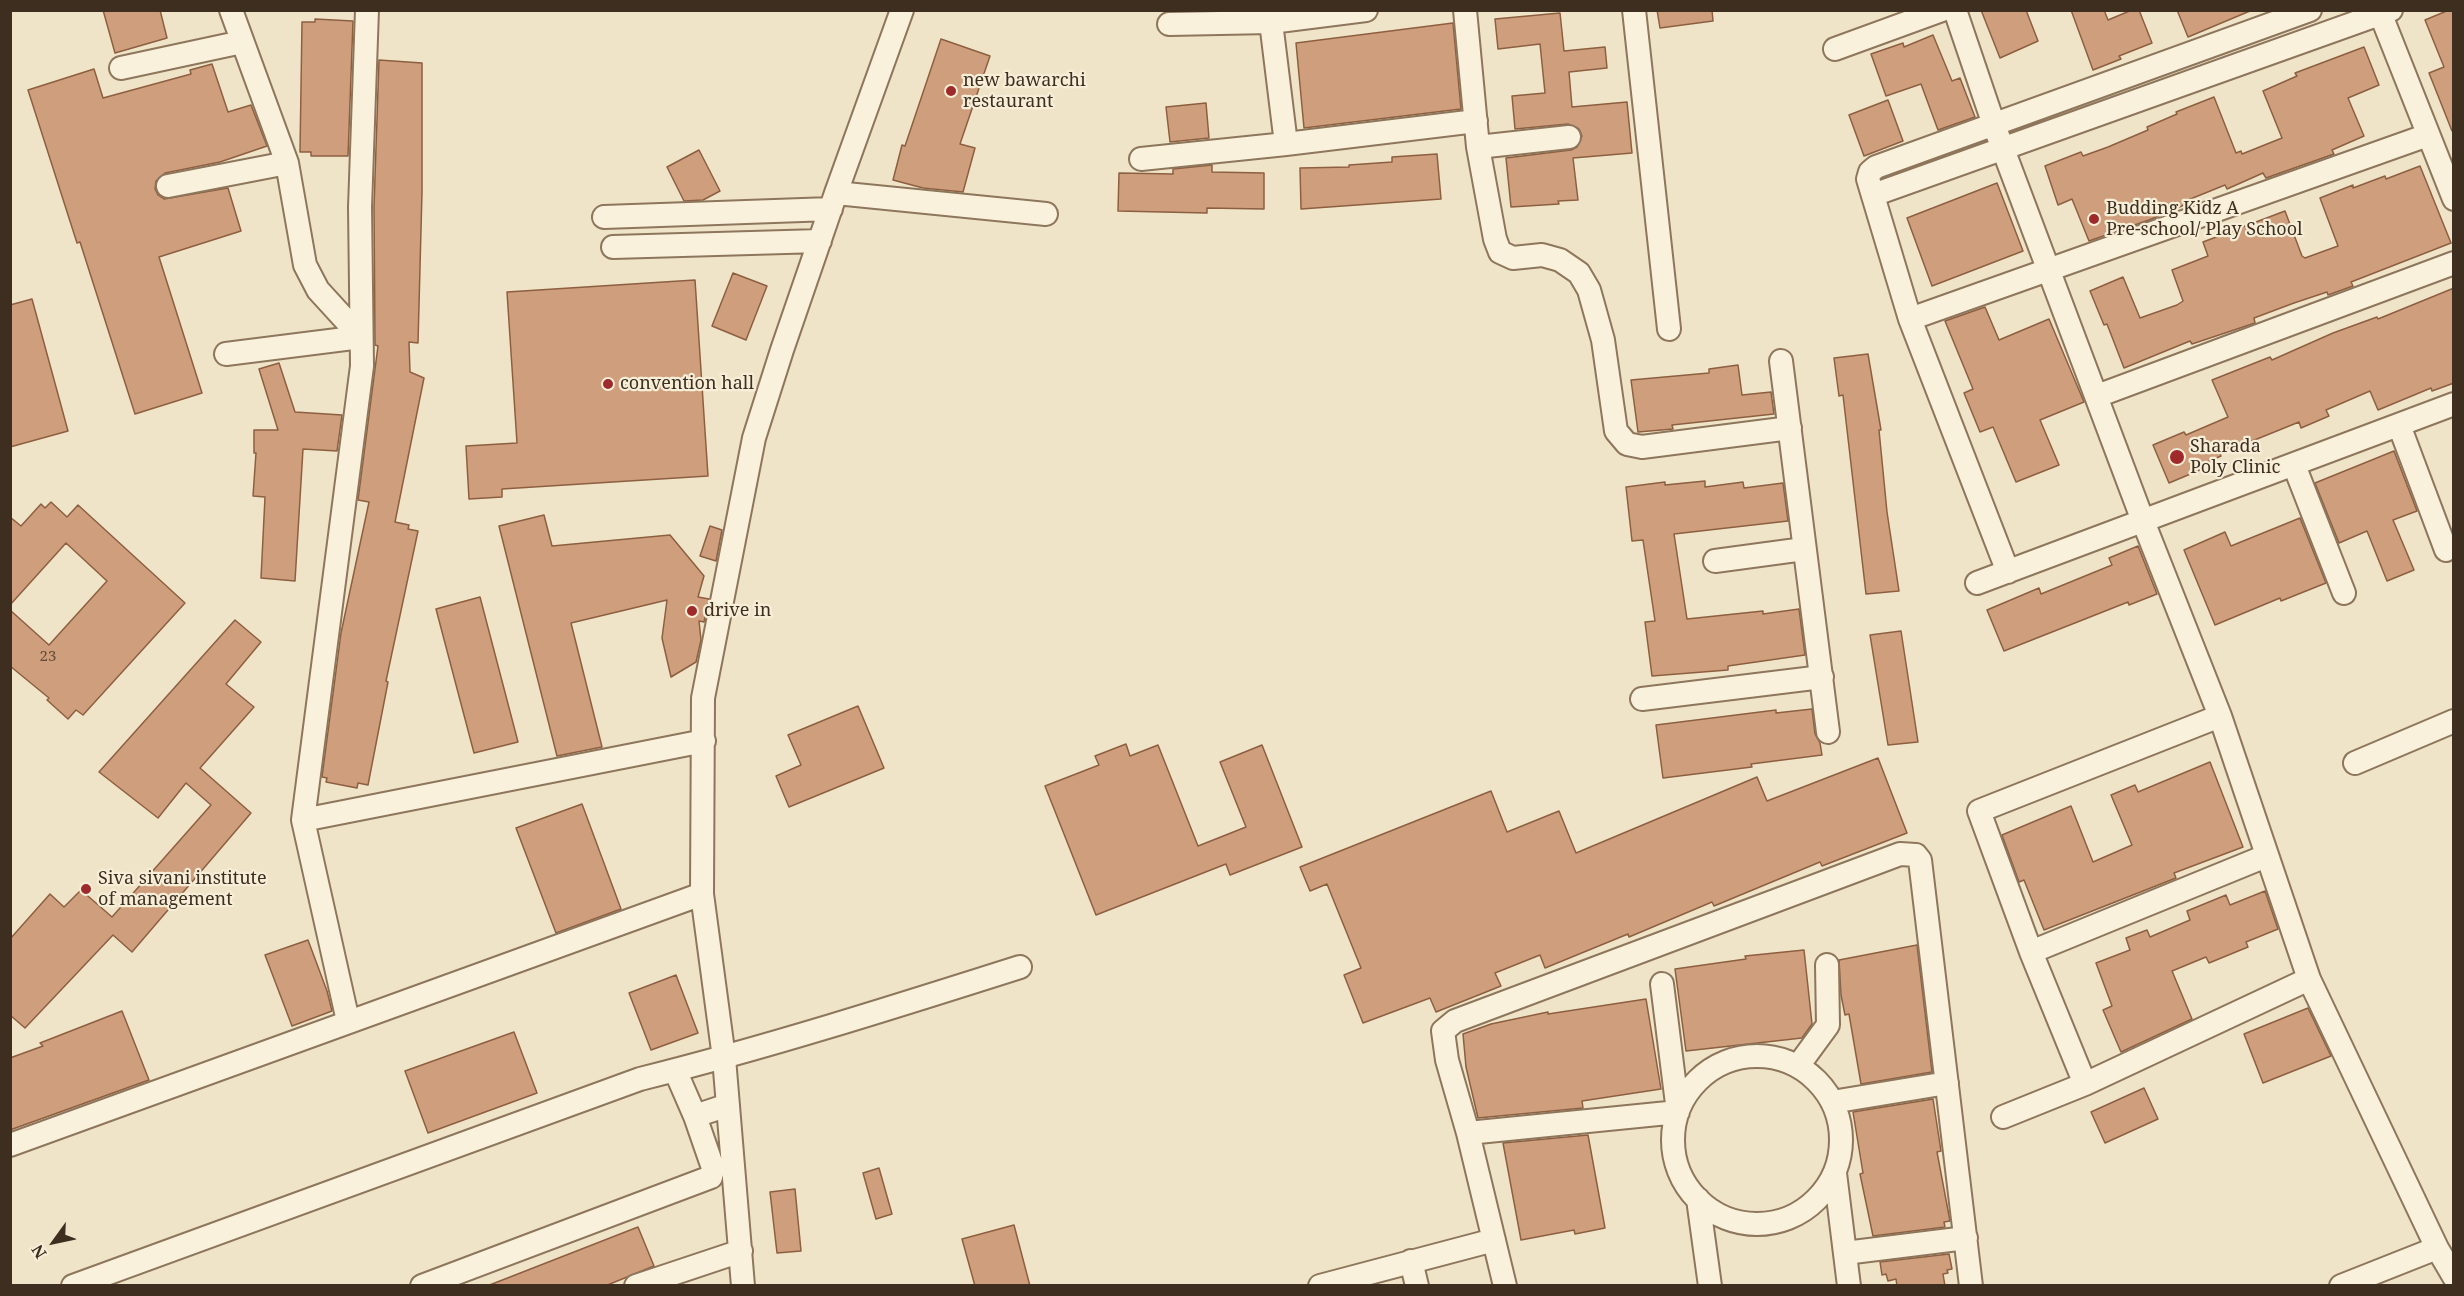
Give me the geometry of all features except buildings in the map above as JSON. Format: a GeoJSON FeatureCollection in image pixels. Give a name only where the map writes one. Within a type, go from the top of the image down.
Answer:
{"type":"FeatureCollection","features":[{"type":"Feature","properties":{"kind":"street"},"geometry":{"type":"LineString","coordinates":[[231,10],[287,163],[305,265],[318,290],[361,337]]}},
{"type":"Feature","properties":{"kind":"street"},"geometry":{"type":"LineString","coordinates":[[348,1021],[303,820],[362,366],[360,207],[367,10]]}},
{"type":"Feature","properties":{"kind":"street"},"geometry":{"type":"LineString","coordinates":[[743,1286],[724,1058],[702,894],[703,698],[754,438],[782,350],[902,10]]}},
{"type":"Feature","properties":{"kind":"street"},"geometry":{"type":"LineString","coordinates":[[1169,24],[1271,22],[1366,10]]}},
{"type":"Feature","properties":{"kind":"street"},"geometry":{"type":"LineString","coordinates":[[1465,10],[1478,147],[1495,239],[1500,252],[1514,258],[1542,255],[1560,260],[1579,273],[1589,290],[1603,340],[1616,431],[1627,444],[1642,447],[1790,428]]}},
{"type":"Feature","properties":{"kind":"street"},"geometry":{"type":"LineString","coordinates":[[1634,10],[1669,328]]}},
{"type":"Feature","properties":{"kind":"street"},"geometry":{"type":"LineString","coordinates":[[1835,49],[1942,10]]}},
{"type":"Feature","properties":{"kind":"street"},"geometry":{"type":"LineString","coordinates":[[1955,10],[2002,148],[2143,521],[2220,716],[2309,979],[2437,1248],[2454,1277]]}},
{"type":"Feature","properties":{"kind":"street"},"geometry":{"type":"LineString","coordinates":[[2008,572],[1910,319],[1868,179],[1870,172],[1876,167],[2310,10]]}},
{"type":"Feature","properties":{"kind":"street"},"geometry":{"type":"LineString","coordinates":[[1874,195],[2384,12],[2428,135],[2454,199]]}},
{"type":"Feature","properties":{"kind":"street"},"geometry":{"type":"LineString","coordinates":[[1271,22],[1286,144]]}},
{"type":"Feature","properties":{"kind":"street"},"geometry":{"type":"LineString","coordinates":[[122,68],[242,42]]}},
{"type":"Feature","properties":{"kind":"street"},"geometry":{"type":"LineString","coordinates":[[2183,57],[2192,81]]}},
{"type":"Feature","properties":{"kind":"street"},"geometry":{"type":"LineString","coordinates":[[1141,159],[1476,121]]}},
{"type":"Feature","properties":{"kind":"street"},"geometry":{"type":"LineString","coordinates":[[1910,319],[2428,135]]}},
{"type":"Feature","properties":{"kind":"street"},"geometry":{"type":"LineString","coordinates":[[1478,147],[1569,137]]}},
{"type":"Feature","properties":{"kind":"street"},"geometry":{"type":"LineString","coordinates":[[168,186],[287,163]]}},
{"type":"Feature","properties":{"kind":"street"},"geometry":{"type":"LineString","coordinates":[[604,217],[834,201],[1046,214]]}},
{"type":"Feature","properties":{"kind":"street"},"geometry":{"type":"LineString","coordinates":[[613,247],[820,241]]}},
{"type":"Feature","properties":{"kind":"street"},"geometry":{"type":"LineString","coordinates":[[2097,396],[2454,263]]}},
{"type":"Feature","properties":{"kind":"street"},"geometry":{"type":"LineString","coordinates":[[226,354],[361,337]]}},
{"type":"Feature","properties":{"kind":"street"},"geometry":{"type":"LineString","coordinates":[[1781,361],[1828,732]]}},
{"type":"Feature","properties":{"kind":"street"},"geometry":{"type":"LineString","coordinates":[[1977,583],[2454,404]]}},
{"type":"Feature","properties":{"kind":"street"},"geometry":{"type":"LineString","coordinates":[[2400,425],[2446,550]]}},
{"type":"Feature","properties":{"kind":"street"},"geometry":{"type":"LineString","coordinates":[[2294,465],[2344,593]]}},
{"type":"Feature","properties":{"kind":"street"},"geometry":{"type":"LineString","coordinates":[[1715,561],[1804,549]]}},
{"type":"Feature","properties":{"kind":"street"},"geometry":{"type":"LineString","coordinates":[[1642,699],[1822,677]]}},
{"type":"Feature","properties":{"kind":"street"},"geometry":{"type":"LineString","coordinates":[[2085,1084],[2031,952],[1979,811],[2220,716]]}},
{"type":"Feature","properties":{"kind":"street"},"geometry":{"type":"LineString","coordinates":[[2355,763],[2454,720]]}},
{"type":"Feature","properties":{"kind":"street"},"geometry":{"type":"LineString","coordinates":[[303,820],[704,741]]}},
{"type":"Feature","properties":{"kind":"street"},"geometry":{"type":"LineString","coordinates":[[1505,1286],[1443,1040],[1443,1031],[1455,1021],[1900,854],[1916,855],[1920,860],[1971,1286]]}},
{"type":"Feature","properties":{"kind":"street"},"geometry":{"type":"LineString","coordinates":[[2031,952],[2266,856]]}},
{"type":"Feature","properties":{"kind":"street"},"geometry":{"type":"LineString","coordinates":[[10,1145],[702,894]]}},
{"type":"Feature","properties":{"kind":"street"},"geometry":{"type":"LineString","coordinates":[[1798,1066],[1828,1025],[1827,965]]}},
{"type":"Feature","properties":{"kind":"street"},"geometry":{"type":"LineString","coordinates":[[73,1286],[580,1099],[640,1079],[724,1058],[858,1019],[1020,967]]}},
{"type":"Feature","properties":{"kind":"street"},"geometry":{"type":"LineString","coordinates":[[2002,1117],[2085,1084],[2309,979]]}},
{"type":"Feature","properties":{"kind":"street"},"geometry":{"type":"LineString","coordinates":[[1662,984],[1678,1112]]}},
{"type":"Feature","properties":{"kind":"street"},"geometry":{"type":"LineString","coordinates":[[1754,1055],[1765,1056],[1798,1066],[1816,1079],[1832,1102],[1839,1118],[1841,1146],[1835,1173],[1821,1196],[1814,1202],[1799,1213],[1774,1223],[1746,1223],[1720,1216],[1698,1199],[1682,1177],[1673,1151],[1673,1131],[1684,1098],[1694,1083],[1711,1068],[1732,1059],[1754,1055]]}},
{"type":"Feature","properties":{"kind":"street"},"geometry":{"type":"LineString","coordinates":[[422,1286],[711,1177],[713,1168],[695,1116],[675,1070]]}},
{"type":"Feature","properties":{"kind":"street"},"geometry":{"type":"LineString","coordinates":[[1832,1102],[1947,1083]]}},
{"type":"Feature","properties":{"kind":"street"},"geometry":{"type":"LineString","coordinates":[[695,1116],[728,1105]]}},
{"type":"Feature","properties":{"kind":"street"},"geometry":{"type":"LineString","coordinates":[[1468,1133],[1678,1112]]}},
{"type":"Feature","properties":{"kind":"street"},"geometry":{"type":"LineString","coordinates":[[1835,1173],[1850,1286]]}},
{"type":"Feature","properties":{"kind":"street"},"geometry":{"type":"LineString","coordinates":[[1698,1199],[1710,1286]]}},
{"type":"Feature","properties":{"kind":"street"},"geometry":{"type":"LineString","coordinates":[[1845,1253],[1966,1238]]}},
{"type":"Feature","properties":{"kind":"street"},"geometry":{"type":"LineString","coordinates":[[1320,1286],[1494,1240]]}},
{"type":"Feature","properties":{"kind":"street"},"geometry":{"type":"LineString","coordinates":[[2341,1286],[2437,1248]]}},
{"type":"Feature","properties":{"kind":"street"},"geometry":{"type":"LineString","coordinates":[[636,1286],[741,1251]]}},
{"type":"Feature","properties":{"kind":"street"},"geometry":{"type":"LineString","coordinates":[[1411,1261],[1417,1286]]}},
{"type":"Feature","properties":{"kind":"place","name":"new bawarchi restaurant"},"geometry":{"type":"Point","coordinates":[951,91]}},
{"type":"Feature","properties":{"kind":"place","name":"Budding Kidz A Pre-school/ Play School"},"geometry":{"type":"Point","coordinates":[2094,219]}},
{"type":"Feature","properties":{"kind":"place","name":"convention hall"},"geometry":{"type":"Point","coordinates":[608,384]}},
{"type":"Feature","properties":{"kind":"place","name":"Sharada Poly Clinic"},"geometry":{"type":"Point","coordinates":[2177,457]}},
{"type":"Feature","properties":{"kind":"place","name":"drive in"},"geometry":{"type":"Point","coordinates":[692,611]}},
{"type":"Feature","properties":{"kind":"place","name":"Siva sivani institute of management"},"geometry":{"type":"Point","coordinates":[86,889]}}]}
